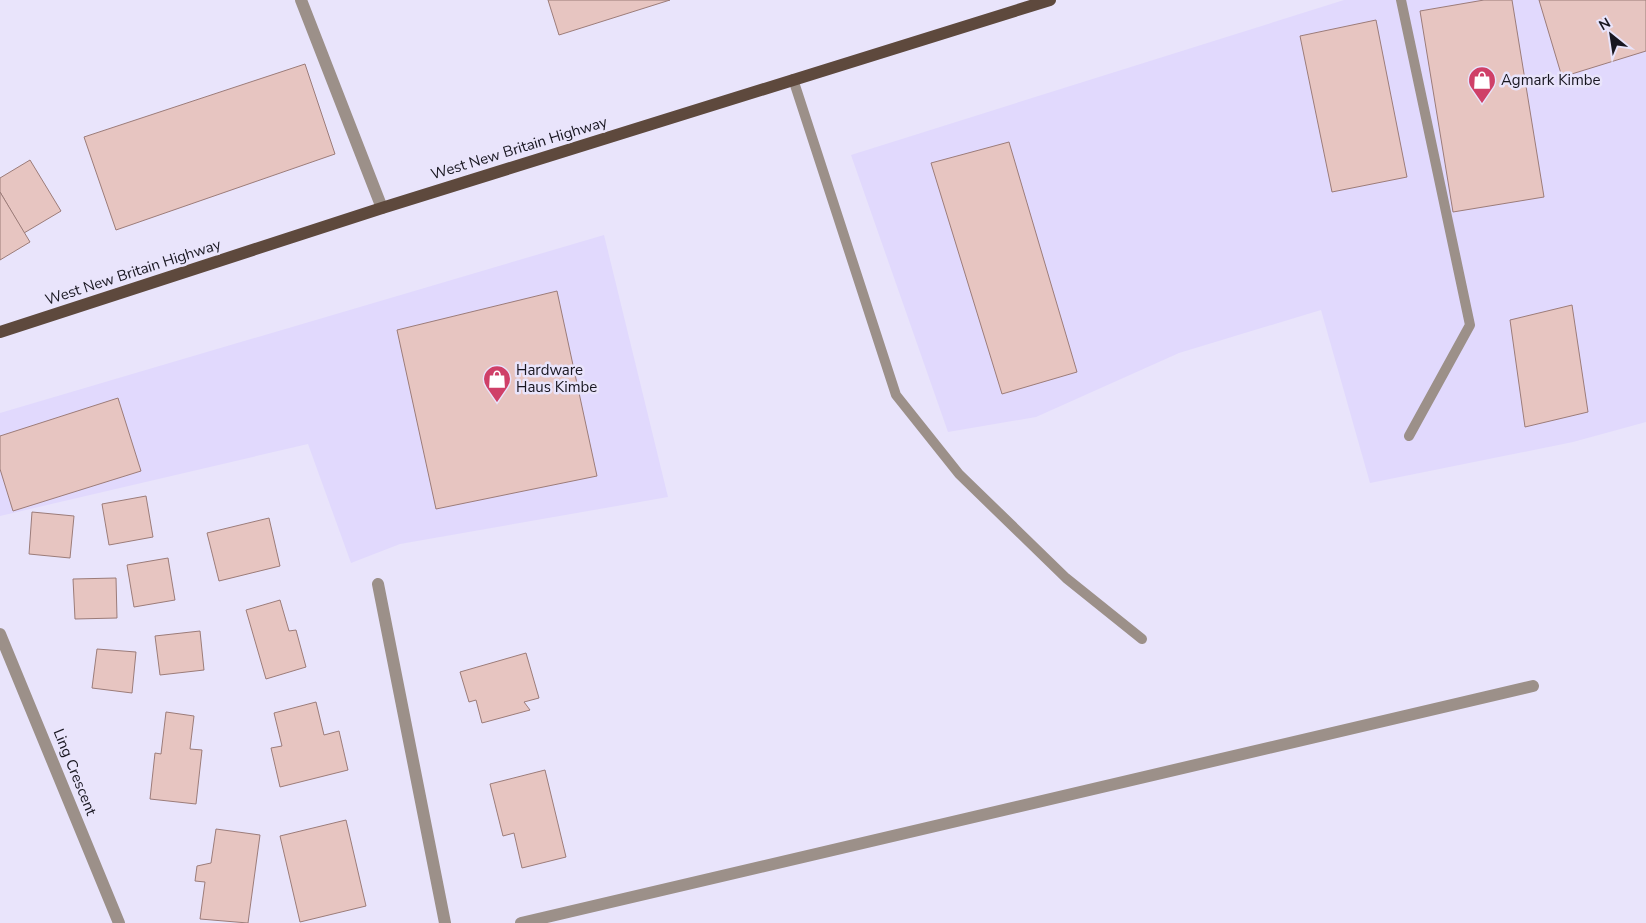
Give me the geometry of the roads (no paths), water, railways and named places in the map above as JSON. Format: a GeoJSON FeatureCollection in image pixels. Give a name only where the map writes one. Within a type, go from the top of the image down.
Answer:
{"type":"FeatureCollection","features":[{"type":"Feature","properties":{"kind":"main road","name":"West New Britain Highway"},"geometry":{"type":"LineString","coordinates":[[0,332],[382,208],[1050,0]]}},
{"type":"Feature","properties":{"kind":"street"},"geometry":{"type":"LineString","coordinates":[[301,0],[382,208]]}},
{"type":"Feature","properties":{"kind":"street"},"geometry":{"type":"LineString","coordinates":[[378,584],[445,923]]}},
{"type":"Feature","properties":{"kind":"street","name":"Ling Crescent"},"geometry":{"type":"LineString","coordinates":[[0,634],[119,923]]}},
{"type":"Feature","properties":{"kind":"street"},"geometry":{"type":"LineString","coordinates":[[521,923],[1532,686]]}},
{"type":"Feature","properties":{"kind":"lane"},"geometry":{"type":"LineString","coordinates":[[1402,0],[1470,325],[1409,436]]}},
{"type":"Feature","properties":{"kind":"lane"},"geometry":{"type":"LineString","coordinates":[[793,80],[896,395],[959,474],[1066,578],[1142,639]]}},
{"type":"Feature","properties":{"kind":"place","name":"Agmark Kimbe"},"geometry":{"type":"Point","coordinates":[1482,104]}},
{"type":"Feature","properties":{"kind":"place","name":"Hardware Haus Kimbe"},"geometry":{"type":"Point","coordinates":[497,403]}}]}
